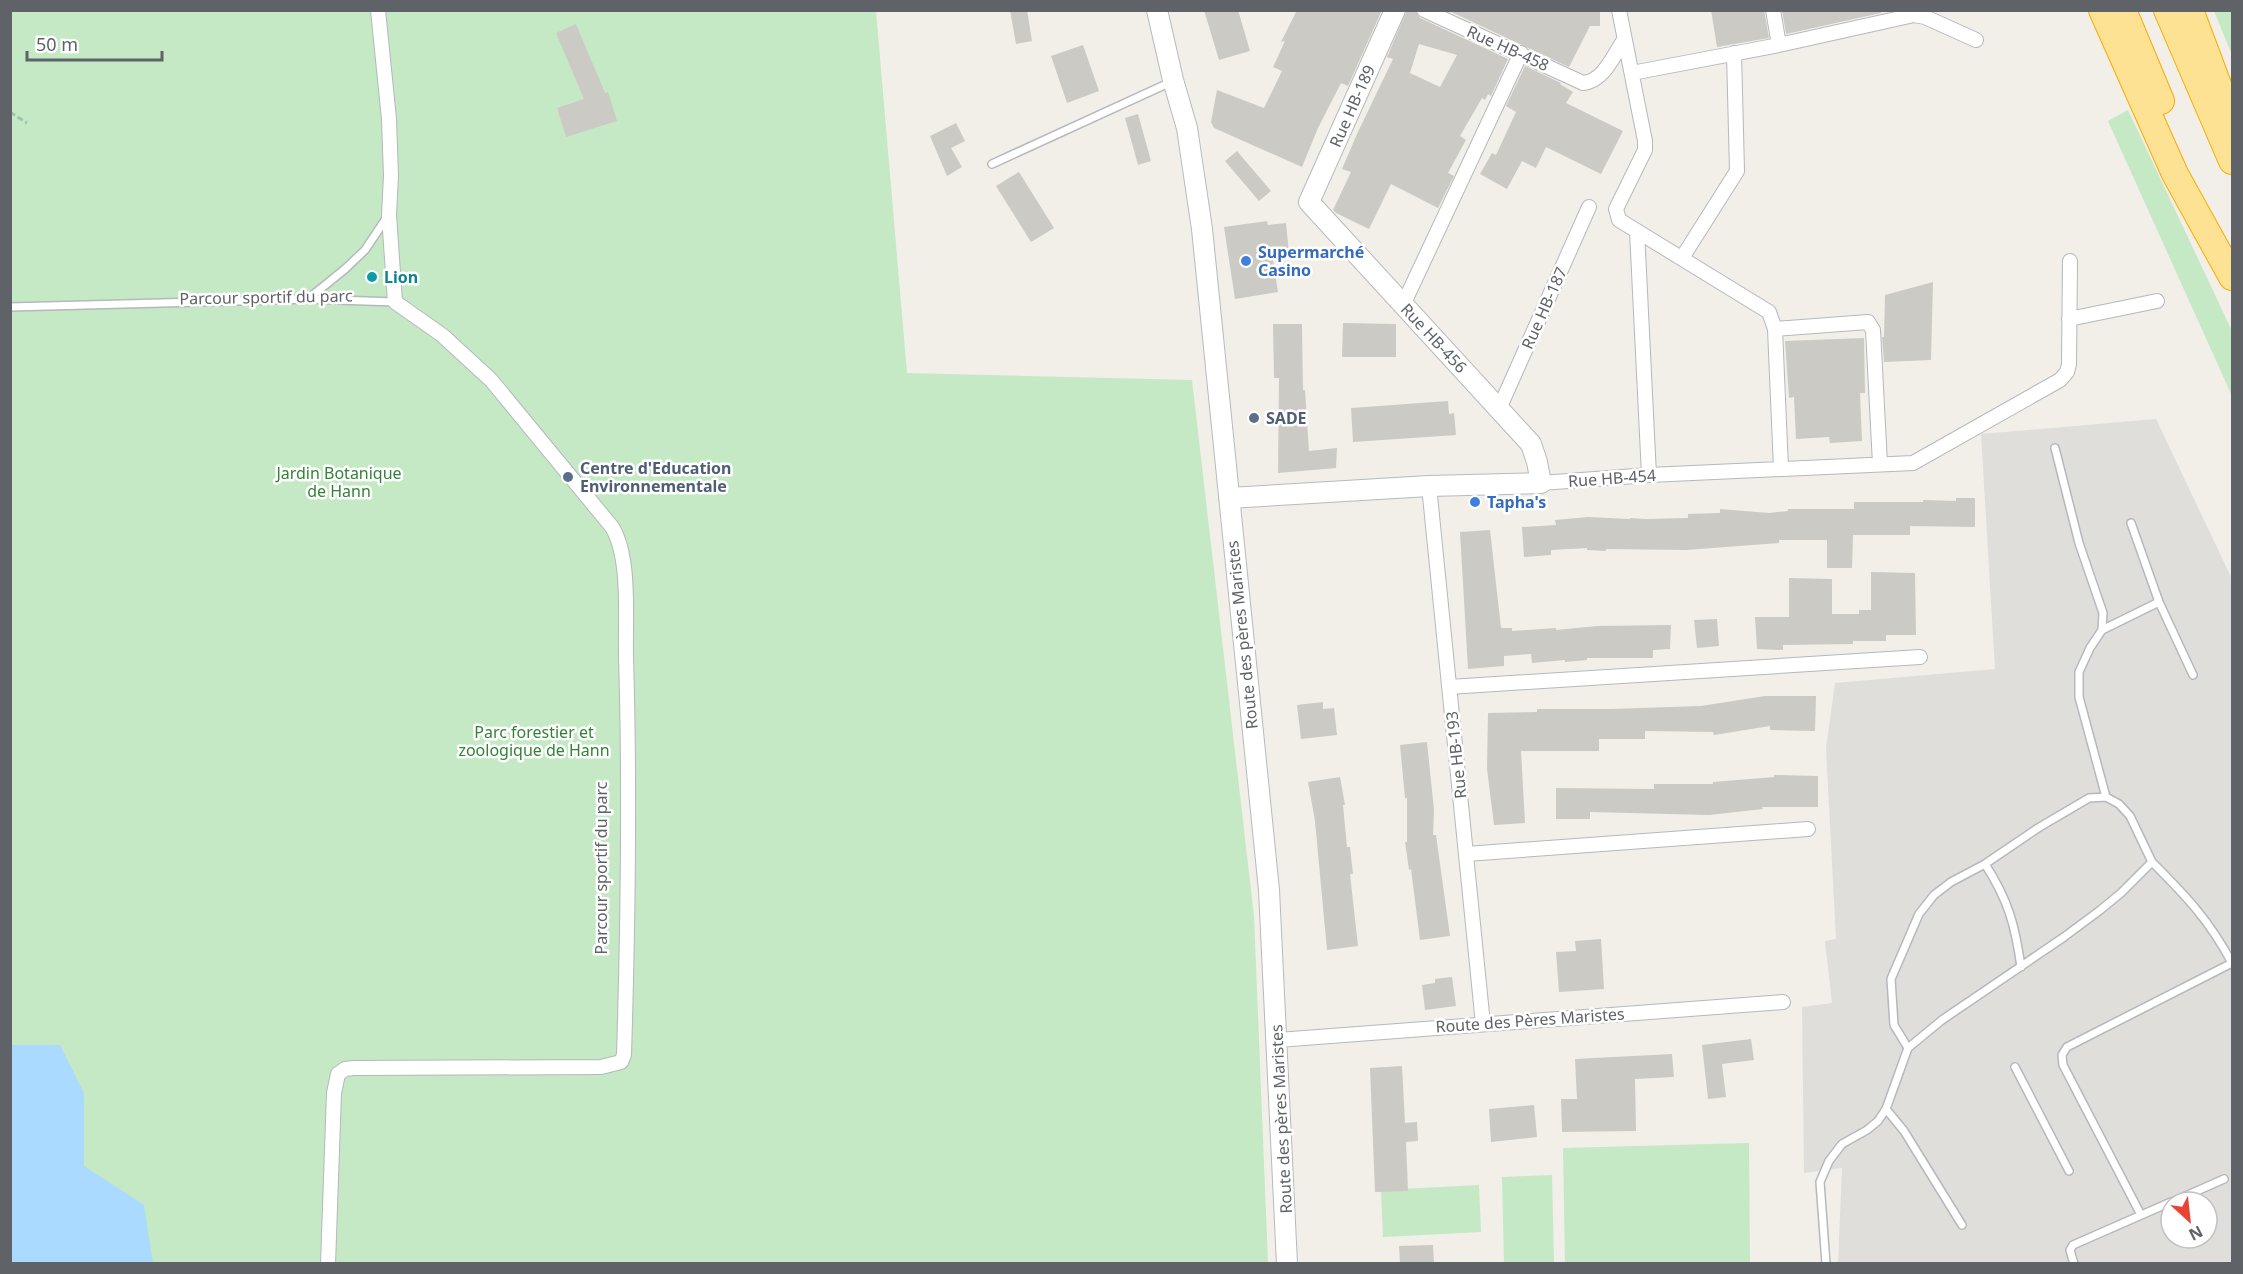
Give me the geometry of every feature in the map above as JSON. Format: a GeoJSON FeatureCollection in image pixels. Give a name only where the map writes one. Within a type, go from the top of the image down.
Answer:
{"type":"FeatureCollection","features":[{"type":"Feature","properties":{"kind":"highway"},"geometry":{"type":"LineString","coordinates":[[2102,10],[2175,174],[2232,277]]}},
{"type":"Feature","properties":{"kind":"highway"},"geometry":{"type":"LineString","coordinates":[[2122,10],[2232,267]]}},
{"type":"Feature","properties":{"kind":"highway"},"geometry":{"type":"LineString","coordinates":[[2167,10],[2232,161]]}},
{"type":"Feature","properties":{"kind":"highway"},"geometry":{"type":"LineString","coordinates":[[2190,10],[2232,122]]}},
{"type":"Feature","properties":{"kind":"street"},"geometry":{"type":"LineString","coordinates":[[328,1263],[334,1093],[338,1074],[345,1069],[601,1067],[621,1062],[624,1055],[629,892],[624,566],[619,539],[612,527],[491,380],[442,335],[395,302],[389,214],[391,176],[389,119],[378,10]]}},
{"type":"Feature","properties":{"kind":"street","name":"Route des pères Maristes"},"geometry":{"type":"LineString","coordinates":[[1157,10],[1187,128],[1203,229],[1269,890],[1287,1263]]}},
{"type":"Feature","properties":{"kind":"street","name":"Rue HB-189"},"geometry":{"type":"LineString","coordinates":[[1309,202],[1395,10]]}},
{"type":"Feature","properties":{"kind":"street","name":"Rue HB-458"},"geometry":{"type":"LineString","coordinates":[[1424,10],[1583,83],[1599,78],[1624,40]]}},
{"type":"Feature","properties":{"kind":"street"},"geometry":{"type":"LineString","coordinates":[[1619,10],[1646,141],[1645,150],[1616,209],[1619,220],[1769,312],[1775,329],[1781,469]]}},
{"type":"Feature","properties":{"kind":"street"},"geometry":{"type":"LineString","coordinates":[[1773,10],[1779,45]]}},
{"type":"Feature","properties":{"kind":"street"},"geometry":{"type":"LineString","coordinates":[[1632,73],[1779,45],[1889,15],[1925,17],[1976,40]]}},
{"type":"Feature","properties":{"kind":"street"},"geometry":{"type":"LineString","coordinates":[[1403,305],[1521,53]]}},
{"type":"Feature","properties":{"kind":"street"},"geometry":{"type":"LineString","coordinates":[[1682,258],[1737,171],[1734,53]]}},
{"type":"Feature","properties":{"kind":"street","name":"Rue HB-456"},"geometry":{"type":"LineString","coordinates":[[1309,202],[1531,444],[1538,462],[1541,483]]}},
{"type":"Feature","properties":{"kind":"street","name":"Rue HB-187"},"geometry":{"type":"LineString","coordinates":[[1499,409],[1589,207]]}},
{"type":"Feature","properties":{"kind":"street"},"geometry":{"type":"LineString","coordinates":[[1637,231],[1649,475]]}},
{"type":"Feature","properties":{"kind":"street","name":"Rue HB-454"},"geometry":{"type":"LineString","coordinates":[[1229,498],[1913,463],[2060,380],[2067,372],[2070,261]]}},
{"type":"Feature","properties":{"kind":"street"},"geometry":{"type":"LineString","coordinates":[[2070,319],[2157,300]]}},
{"type":"Feature","properties":{"kind":"street"},"geometry":{"type":"LineString","coordinates":[[1775,329],[1868,322],[1871,325],[1880,464]]}},
{"type":"Feature","properties":{"kind":"street","name":"Rue HB-193"},"geometry":{"type":"LineString","coordinates":[[1429,486],[1483,1024]]}},
{"type":"Feature","properties":{"kind":"street"},"geometry":{"type":"LineString","coordinates":[[1449,687],[1920,657]]}},
{"type":"Feature","properties":{"kind":"street"},"geometry":{"type":"LineString","coordinates":[[1466,854],[1808,829]]}},
{"type":"Feature","properties":{"kind":"street","name":"Route des Pères Maristes"},"geometry":{"type":"LineString","coordinates":[[1278,1040],[1783,1002]]}},
{"type":"Feature","properties":{"kind":"lane"},"geometry":{"type":"LineString","coordinates":[[992,164],[1173,80]]}},
{"type":"Feature","properties":{"kind":"lane"},"geometry":{"type":"LineString","coordinates":[[308,299],[345,269],[365,249],[389,214]]}},
{"type":"Feature","properties":{"kind":"lane"},"geometry":{"type":"LineString","coordinates":[[10,307],[308,299],[395,302]]}},
{"type":"Feature","properties":{"kind":"lane"},"geometry":{"type":"LineString","coordinates":[[2055,448],[2079,543],[2103,614],[2102,630]]}},
{"type":"Feature","properties":{"kind":"lane"},"geometry":{"type":"LineString","coordinates":[[2131,523],[2158,602],[2193,675]]}},
{"type":"Feature","properties":{"kind":"lane"},"geometry":{"type":"LineString","coordinates":[[2106,797],[2079,697],[2079,672],[2090,648],[2102,630],[2158,602]]}},
{"type":"Feature","properties":{"kind":"lane"},"geometry":{"type":"LineString","coordinates":[[1908,1048],[1894,1025],[1891,979],[1920,914],[1934,895],[1951,882],[1985,864],[2038,828],[2089,798],[2106,797],[2119,804],[2130,816],[2152,862],[2199,910],[2218,936],[2232,963],[2067,1047],[2062,1055],[2063,1065],[2141,1215]]}},
{"type":"Feature","properties":{"kind":"lane"},"geometry":{"type":"LineString","coordinates":[[1826,1263],[1820,1182],[1829,1161],[1842,1144],[1867,1130],[1878,1121],[1886,1109],[1908,1048],[1942,1020],[2021,967],[2121,893],[2152,862]]}},
{"type":"Feature","properties":{"kind":"lane"},"geometry":{"type":"LineString","coordinates":[[1985,864],[2001,888],[2010,912],[2021,967]]}},
{"type":"Feature","properties":{"kind":"lane"},"geometry":{"type":"LineString","coordinates":[[2015,1067],[2069,1171]]}},
{"type":"Feature","properties":{"kind":"lane"},"geometry":{"type":"LineString","coordinates":[[1886,1109],[1904,1131],[1962,1225]]}},
{"type":"Feature","properties":{"kind":"lane"},"geometry":{"type":"LineString","coordinates":[[2199,1190],[2224,1179]]}},
{"type":"Feature","properties":{"kind":"lane"},"geometry":{"type":"LineString","coordinates":[[2074,1263],[2070,1250],[2073,1245],[2159,1207]]}},
{"type":"Feature","properties":{"kind":"path"},"geometry":{"type":"LineString","coordinates":[[10,112],[27,123]]}},
{"type":"Feature","properties":{"kind":"shaded area"},"geometry":{"type":"Polygon","coordinates":[[[2156,419],[2232,579],[2232,1263],[1838,1263],[1842,1168],[1804,1173],[1802,1007],[1832,1003],[1825,941],[1836,939],[1826,748],[1835,683],[1995,669],[1981,434],[2156,419]]]}},
{"type":"Feature","properties":{"kind":"green space","name":"Parc forestier et zoologique de Hann"},"geometry":{"type":"Polygon","coordinates":[[[10,11],[876,11],[907,373],[1192,380],[1254,916],[1268,1263],[11,1263],[10,11]]]}},
{"type":"Feature","properties":{"kind":"green space"},"geometry":{"type":"Polygon","coordinates":[[[2214,11],[2232,11],[2232,55],[2214,11]]]}},
{"type":"Feature","properties":{"kind":"green space"},"geometry":{"type":"Polygon","coordinates":[[[2128,110],[2232,331],[2232,396],[2108,121],[2128,110]]]}},
{"type":"Feature","properties":{"kind":"green space"},"geometry":{"type":"Polygon","coordinates":[[[1749,1143],[1750,1263],[1565,1263],[1563,1148],[1749,1143]]]}},
{"type":"Feature","properties":{"kind":"green space"},"geometry":{"type":"Polygon","coordinates":[[[1552,1175],[1554,1263],[1504,1263],[1502,1177],[1552,1175]]]}},
{"type":"Feature","properties":{"kind":"green space"},"geometry":{"type":"Polygon","coordinates":[[[1479,1185],[1481,1232],[1383,1237],[1381,1190],[1479,1185]]]}},
{"type":"Feature","properties":{"kind":"water"},"geometry":{"type":"Polygon","coordinates":[[[11,1045],[60,1045],[84,1093],[84,1166],[144,1205],[153,1263],[11,1263],[11,1045]]]}},
{"type":"Feature","properties":{"kind":"building"},"geometry":{"type":"Polygon","coordinates":[[[1010,10],[1027,10],[1032,41],[1016,44],[1010,10]]]}},
{"type":"Feature","properties":{"kind":"building"},"geometry":{"type":"Polygon","coordinates":[[[1204,10],[1238,10],[1250,51],[1219,60],[1204,10]]]}},
{"type":"Feature","properties":{"kind":"building"},"geometry":{"type":"Polygon","coordinates":[[[1297,10],[1382,10],[1348,86],[1341,83],[1318,128],[1302,167],[1214,128],[1211,122],[1217,90],[1264,108],[1282,71],[1273,67],[1285,41],[1281,42],[1297,10]]]}},
{"type":"Feature","properties":{"kind":"building"},"geometry":{"type":"Polygon","coordinates":[[[1407,10],[1415,10],[1420,18],[1508,59],[1491,96],[1488,94],[1485,100],[1482,98],[1460,136],[1466,140],[1448,173],[1454,176],[1438,208],[1391,184],[1369,229],[1333,210],[1351,172],[1342,169],[1393,59],[1387,57],[1407,10]],[[1419,44],[1410,73],[1440,87],[1457,55],[1419,44]]]}},
{"type":"Feature","properties":{"kind":"building"},"geometry":{"type":"Polygon","coordinates":[[[1447,10],[1600,10],[1600,26],[1590,26],[1569,67],[1447,10]]]}},
{"type":"Feature","properties":{"kind":"building"},"geometry":{"type":"Polygon","coordinates":[[[1711,10],[1764,10],[1769,38],[1717,47],[1711,10]]]}},
{"type":"Feature","properties":{"kind":"building"},"geometry":{"type":"Polygon","coordinates":[[[1782,10],[1881,10],[1881,13],[1786,34],[1782,10]]]}},
{"type":"Feature","properties":{"kind":"building"},"geometry":{"type":"Polygon","coordinates":[[[576,24],[605,93],[608,92],[617,121],[566,137],[557,108],[584,99],[556,33],[576,24]]]}},
{"type":"Feature","properties":{"kind":"building"},"geometry":{"type":"Polygon","coordinates":[[[1083,45],[1099,91],[1067,103],[1051,56],[1083,45]]]}},
{"type":"Feature","properties":{"kind":"building"},"geometry":{"type":"Polygon","coordinates":[[[1525,66],[1561,83],[1573,92],[1566,103],[1623,131],[1601,174],[1546,147],[1536,168],[1522,161],[1507,189],[1480,174],[1492,153],[1496,155],[1516,112],[1506,106],[1525,66]]]}},
{"type":"Feature","properties":{"kind":"building"},"geometry":{"type":"Polygon","coordinates":[[[1138,114],[1151,161],[1138,165],[1125,118],[1138,114]]]}},
{"type":"Feature","properties":{"kind":"building"},"geometry":{"type":"Polygon","coordinates":[[[956,123],[965,141],[951,148],[962,167],[947,176],[930,136],[956,123]]]}},
{"type":"Feature","properties":{"kind":"building"},"geometry":{"type":"Polygon","coordinates":[[[1237,151],[1271,191],[1259,201],[1225,161],[1237,151]]]}},
{"type":"Feature","properties":{"kind":"building"},"geometry":{"type":"Polygon","coordinates":[[[1019,172],[1054,228],[1031,242],[996,186],[1019,172]]]}},
{"type":"Feature","properties":{"kind":"building"},"geometry":{"type":"Polygon","coordinates":[[[1267,221],[1268,225],[1286,223],[1289,253],[1272,254],[1278,292],[1235,299],[1224,227],[1267,221]]]}},
{"type":"Feature","properties":{"kind":"building"},"geometry":{"type":"Polygon","coordinates":[[[1933,282],[1931,360],[1884,362],[1882,337],[1884,337],[1885,295],[1933,282]]]}},
{"type":"Feature","properties":{"kind":"building"},"geometry":{"type":"Polygon","coordinates":[[[1343,323],[1396,324],[1396,357],[1342,357],[1343,323]]]}},
{"type":"Feature","properties":{"kind":"building"},"geometry":{"type":"Polygon","coordinates":[[[1273,324],[1302,324],[1303,390],[1305,390],[1309,451],[1337,448],[1336,468],[1278,473],[1279,378],[1274,378],[1273,324]]]}},
{"type":"Feature","properties":{"kind":"building"},"geometry":{"type":"Polygon","coordinates":[[[1864,338],[1865,393],[1860,393],[1862,441],[1830,443],[1829,437],[1796,439],[1794,397],[1789,398],[1785,341],[1864,338]]]}},
{"type":"Feature","properties":{"kind":"building"},"geometry":{"type":"Polygon","coordinates":[[[1448,401],[1449,414],[1454,413],[1456,435],[1353,442],[1351,408],[1448,401]]]}},
{"type":"Feature","properties":{"kind":"building"},"geometry":{"type":"Polygon","coordinates":[[[1956,498],[1975,498],[1975,527],[1910,526],[1910,535],[1853,535],[1852,568],[1827,568],[1827,540],[1779,540],[1779,543],[1686,550],[1606,549],[1606,551],[1587,550],[1587,548],[1551,550],[1551,555],[1524,557],[1522,527],[1556,525],[1555,520],[1588,517],[1688,518],[1688,514],[1720,513],[1720,509],[1769,513],[1788,511],[1788,509],[1854,509],[1854,502],[1956,501],[1956,498]]]}},
{"type":"Feature","properties":{"kind":"building"},"geometry":{"type":"Polygon","coordinates":[[[1490,530],[1501,628],[1512,628],[1512,631],[1671,625],[1670,649],[1653,650],[1653,658],[1587,658],[1587,660],[1565,662],[1565,660],[1532,663],[1531,654],[1504,656],[1504,666],[1468,669],[1460,532],[1490,530]]]}},
{"type":"Feature","properties":{"kind":"building"},"geometry":{"type":"Polygon","coordinates":[[[1871,572],[1915,573],[1916,635],[1886,635],[1886,641],[1853,641],[1853,644],[1783,645],[1783,650],[1757,649],[1755,617],[1789,617],[1789,578],[1832,579],[1832,614],[1859,614],[1859,610],[1871,610],[1871,572]]]}},
{"type":"Feature","properties":{"kind":"building"},"geometry":{"type":"Polygon","coordinates":[[[1717,619],[1719,646],[1697,648],[1694,620],[1717,619]]]}},
{"type":"Feature","properties":{"kind":"building"},"geometry":{"type":"Polygon","coordinates":[[[1765,696],[1816,696],[1815,731],[1770,730],[1770,726],[1714,735],[1713,732],[1645,731],[1645,739],[1599,739],[1599,751],[1521,751],[1525,823],[1494,825],[1487,769],[1488,713],[1537,712],[1537,709],[1701,706],[1765,696]]]}},
{"type":"Feature","properties":{"kind":"building"},"geometry":{"type":"Polygon","coordinates":[[[1323,702],[1323,709],[1334,708],[1337,735],[1301,739],[1297,705],[1323,702]]]}},
{"type":"Feature","properties":{"kind":"building"},"geometry":{"type":"Polygon","coordinates":[[[1427,742],[1434,810],[1433,835],[1436,835],[1450,936],[1420,940],[1411,869],[1409,870],[1405,842],[1407,842],[1407,798],[1405,798],[1400,745],[1427,742]]]}},
{"type":"Feature","properties":{"kind":"building"},"geometry":{"type":"Polygon","coordinates":[[[1774,775],[1818,776],[1818,807],[1762,807],[1763,809],[1709,815],[1590,812],[1590,819],[1556,819],[1556,788],[1654,789],[1654,784],[1713,784],[1713,782],[1774,777],[1774,775]]]}},
{"type":"Feature","properties":{"kind":"building"},"geometry":{"type":"Polygon","coordinates":[[[1340,777],[1345,805],[1343,805],[1347,847],[1350,847],[1353,874],[1350,874],[1358,946],[1327,950],[1315,821],[1308,782],[1340,777]]]}},
{"type":"Feature","properties":{"kind":"building"},"geometry":{"type":"Polygon","coordinates":[[[1601,939],[1604,989],[1559,992],[1556,952],[1576,951],[1575,941],[1601,939]]]}},
{"type":"Feature","properties":{"kind":"building"},"geometry":{"type":"Polygon","coordinates":[[[1452,977],[1456,1006],[1425,1010],[1422,985],[1435,983],[1435,979],[1452,977]]]}},
{"type":"Feature","properties":{"kind":"building"},"geometry":{"type":"Polygon","coordinates":[[[1751,1039],[1754,1060],[1722,1064],[1726,1097],[1708,1099],[1702,1045],[1751,1039]]]}},
{"type":"Feature","properties":{"kind":"building"},"geometry":{"type":"Polygon","coordinates":[[[1672,1054],[1674,1077],[1635,1079],[1636,1131],[1562,1132],[1561,1099],[1577,1099],[1575,1059],[1672,1054]]]}},
{"type":"Feature","properties":{"kind":"building"},"geometry":{"type":"Polygon","coordinates":[[[1402,1066],[1405,1123],[1417,1122],[1418,1141],[1406,1142],[1408,1191],[1375,1192],[1370,1068],[1402,1066]]]}},
{"type":"Feature","properties":{"kind":"building"},"geometry":{"type":"Polygon","coordinates":[[[1534,1105],[1537,1137],[1491,1142],[1489,1109],[1534,1105]]]}},
{"type":"Feature","properties":{"kind":"building"},"geometry":{"type":"Polygon","coordinates":[[[1433,1245],[1434,1263],[1400,1263],[1399,1246],[1433,1245]]]}},
{"type":"Feature","properties":{"kind":"place","name":"Supermarché Casino"},"geometry":{"type":"Point","coordinates":[1246,261]}},
{"type":"Feature","properties":{"kind":"place","name":"Lion"},"geometry":{"type":"Point","coordinates":[372,277]}},
{"type":"Feature","properties":{"kind":"place","name":"SADE"},"geometry":{"type":"Point","coordinates":[1254,418]}},
{"type":"Feature","properties":{"kind":"place","name":"Centre d'Education Environnementale"},"geometry":{"type":"Point","coordinates":[568,477]}},
{"type":"Feature","properties":{"kind":"place","name":"Tapha's"},"geometry":{"type":"Point","coordinates":[1475,502]}},
{"type":"Feature","properties":{"kind":"park label","name":"Jardin Botanique de Hann"},"geometry":{"type":"Point","coordinates":[339,482]}}]}
